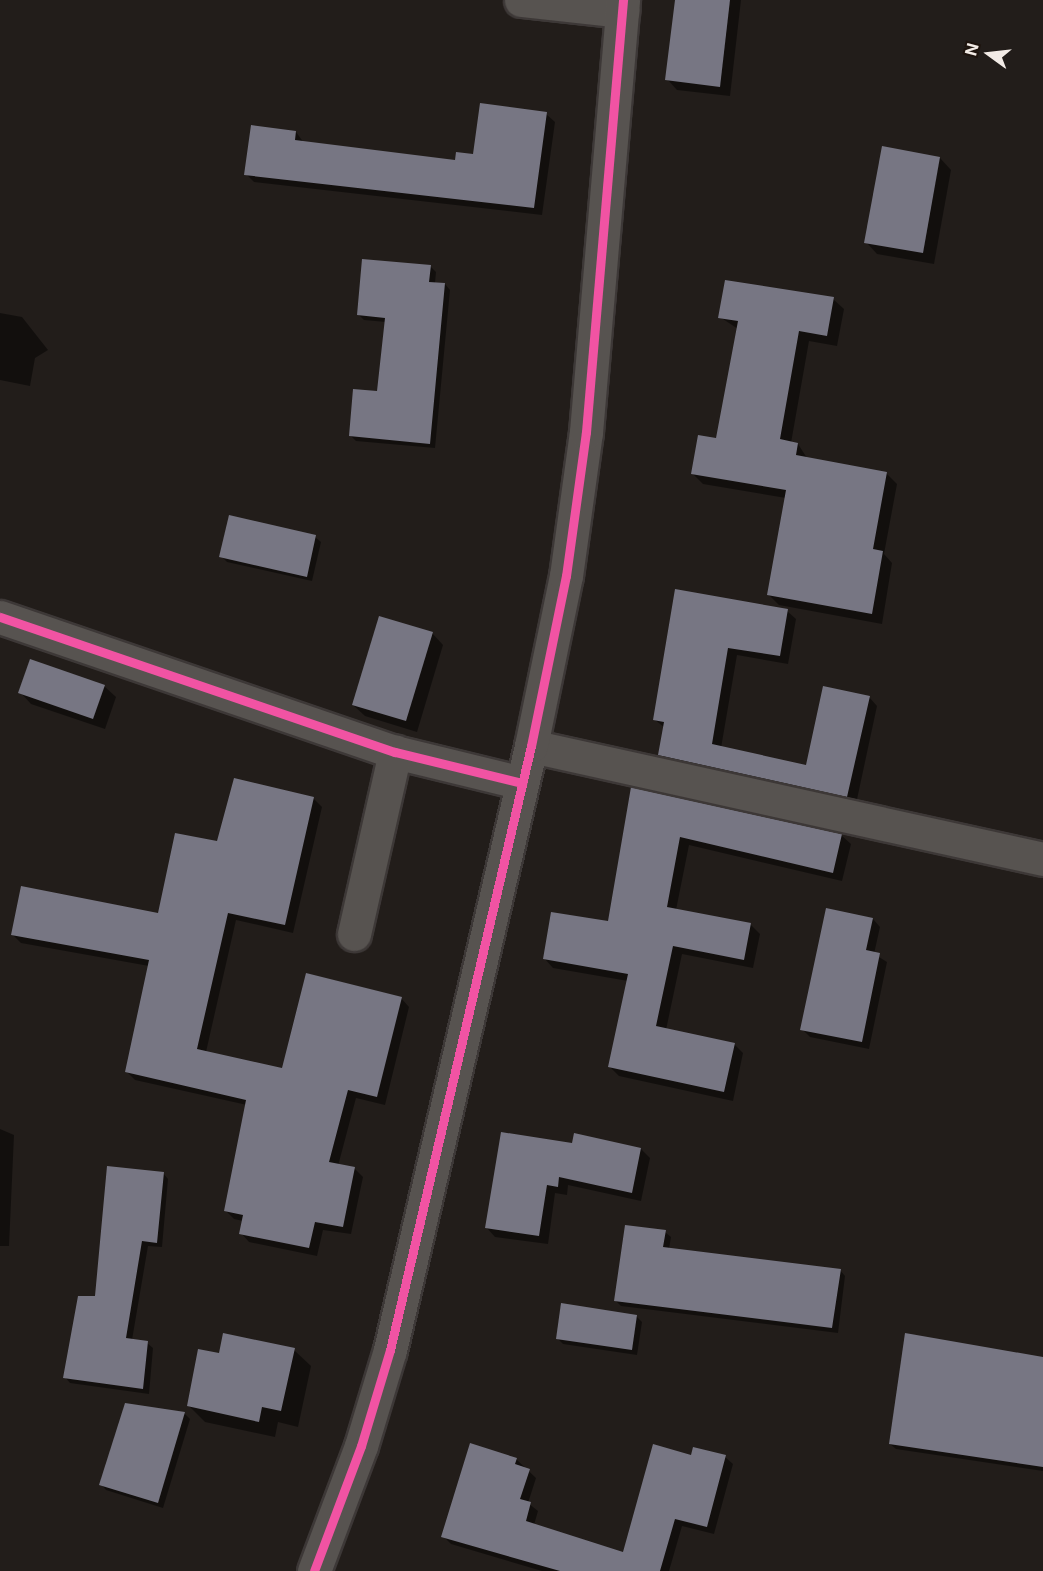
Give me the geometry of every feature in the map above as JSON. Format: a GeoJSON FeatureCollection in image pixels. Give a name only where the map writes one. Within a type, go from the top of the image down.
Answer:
{"type":"FeatureCollection","features":[{"type":"Feature","properties":{"kind":"street"},"geometry":{"type":"LineString","coordinates":[[314,1571],[361,1446],[390,1350],[531,746],[566,576],[586,432],[623,5],[521,0]]}},
{"type":"Feature","properties":{"kind":"street"},"geometry":{"type":"LineString","coordinates":[[0,617],[395,752],[522,783]]}},
{"type":"Feature","properties":{"kind":"street"},"geometry":{"type":"LineString","coordinates":[[531,746],[1043,859]]}},
{"type":"Feature","properties":{"kind":"street"},"geometry":{"type":"LineString","coordinates":[[354,934],[395,752]]}},
{"type":"Feature","properties":{"kind":"building"},"geometry":{"type":"Polygon","coordinates":[[[675,0],[730,0],[720,87],[665,80],[675,0]]]}},
{"type":"Feature","properties":{"kind":"building"},"geometry":{"type":"Polygon","coordinates":[[[480,103],[547,112],[534,208],[244,175],[251,125],[296,131],[295,140],[455,160],[456,152],[473,154],[480,103]]]}},
{"type":"Feature","properties":{"kind":"building"},"geometry":{"type":"Polygon","coordinates":[[[882,146],[940,157],[923,253],[864,243],[882,146]]]}},
{"type":"Feature","properties":{"kind":"building"},"geometry":{"type":"Polygon","coordinates":[[[362,259],[431,265],[429,282],[445,283],[430,444],[349,436],[353,389],[377,391],[385,318],[357,315],[362,259]]]}},
{"type":"Feature","properties":{"kind":"building"},"geometry":{"type":"Polygon","coordinates":[[[725,280],[834,297],[827,336],[799,331],[780,439],[798,443],[796,455],[887,472],[873,549],[883,551],[872,614],[767,595],[786,490],[691,474],[698,435],[716,438],[738,321],[718,318],[725,280]]]}},
{"type":"Feature","properties":{"kind":"building"},"geometry":{"type":"Polygon","coordinates":[[[229,515],[316,535],[307,577],[219,557],[229,515]]]}},
{"type":"Feature","properties":{"kind":"building"},"geometry":{"type":"Polygon","coordinates":[[[675,589],[788,609],[780,656],[728,648],[712,744],[806,765],[823,686],[870,696],[847,797],[658,755],[664,722],[653,720],[675,589]]]}},
{"type":"Feature","properties":{"kind":"building"},"geometry":{"type":"Polygon","coordinates":[[[379,616],[433,632],[406,721],[352,705],[379,616]]]}},
{"type":"Feature","properties":{"kind":"building"},"geometry":{"type":"Polygon","coordinates":[[[30,659],[105,685],[93,719],[18,693],[30,659]]]}},
{"type":"Feature","properties":{"kind":"building"},"geometry":{"type":"Polygon","coordinates":[[[234,778],[314,797],[285,925],[228,913],[197,1049],[282,1068],[306,973],[402,997],[377,1097],[348,1090],[329,1162],[355,1167],[343,1227],[315,1222],[309,1248],[239,1234],[243,1215],[224,1211],[246,1100],[125,1072],[149,960],[11,935],[21,886],[158,913],[175,833],[217,841],[234,778]]]}},
{"type":"Feature","properties":{"kind":"building"},"geometry":{"type":"Polygon","coordinates":[[[631,787],[842,834],[833,873],[680,837],[667,907],[751,923],[744,960],[673,946],[656,1026],[735,1043],[724,1092],[608,1067],[628,974],[543,959],[551,912],[608,921],[631,787]]]}},
{"type":"Feature","properties":{"kind":"building"},"geometry":{"type":"Polygon","coordinates":[[[826,908],[873,918],[866,950],[880,953],[862,1042],[800,1030],[826,908]]]}},
{"type":"Feature","properties":{"kind":"building"},"geometry":{"type":"Polygon","coordinates":[[[501,1132],[572,1143],[574,1133],[641,1148],[632,1193],[559,1177],[558,1187],[547,1185],[539,1236],[485,1228],[501,1132]]]}},
{"type":"Feature","properties":{"kind":"building"},"geometry":{"type":"Polygon","coordinates":[[[107,1166],[164,1172],[157,1243],[142,1241],[126,1338],[148,1341],[143,1389],[63,1378],[78,1296],[95,1296],[107,1166]]]}},
{"type":"Feature","properties":{"kind":"building"},"geometry":{"type":"Polygon","coordinates":[[[625,1225],[666,1230],[663,1247],[841,1269],[832,1328],[614,1301],[625,1225]]]}},
{"type":"Feature","properties":{"kind":"building"},"geometry":{"type":"Polygon","coordinates":[[[561,1303],[637,1315],[632,1350],[556,1339],[561,1303]]]}},
{"type":"Feature","properties":{"kind":"building"},"geometry":{"type":"Polygon","coordinates":[[[223,1333],[295,1348],[281,1411],[262,1407],[259,1422],[187,1406],[198,1349],[219,1353],[223,1333]]]}},
{"type":"Feature","properties":{"kind":"building"},"geometry":{"type":"Polygon","coordinates":[[[905,1333],[1043,1357],[1043,1467],[889,1444],[905,1333]]]}},
{"type":"Feature","properties":{"kind":"building"},"geometry":{"type":"Polygon","coordinates":[[[125,1403],[185,1412],[158,1503],[99,1485],[125,1403]]]}},
{"type":"Feature","properties":{"kind":"building"},"geometry":{"type":"Polygon","coordinates":[[[470,1443],[517,1458],[515,1464],[530,1469],[520,1499],[531,1502],[526,1521],[623,1552],[653,1444],[691,1455],[693,1447],[726,1455],[707,1527],[675,1519],[660,1571],[560,1571],[441,1537],[470,1443]]]}},
{"type":"Feature","properties":{"kind":"cycle path"},"geometry":{"type":"LineString","coordinates":[[314,1571],[361,1446],[390,1350],[531,746],[566,576],[586,432],[623,0]]}},
{"type":"Feature","properties":{"kind":"cycle path"},"geometry":{"type":"LineString","coordinates":[[0,617],[395,752],[522,783]]}}]}
